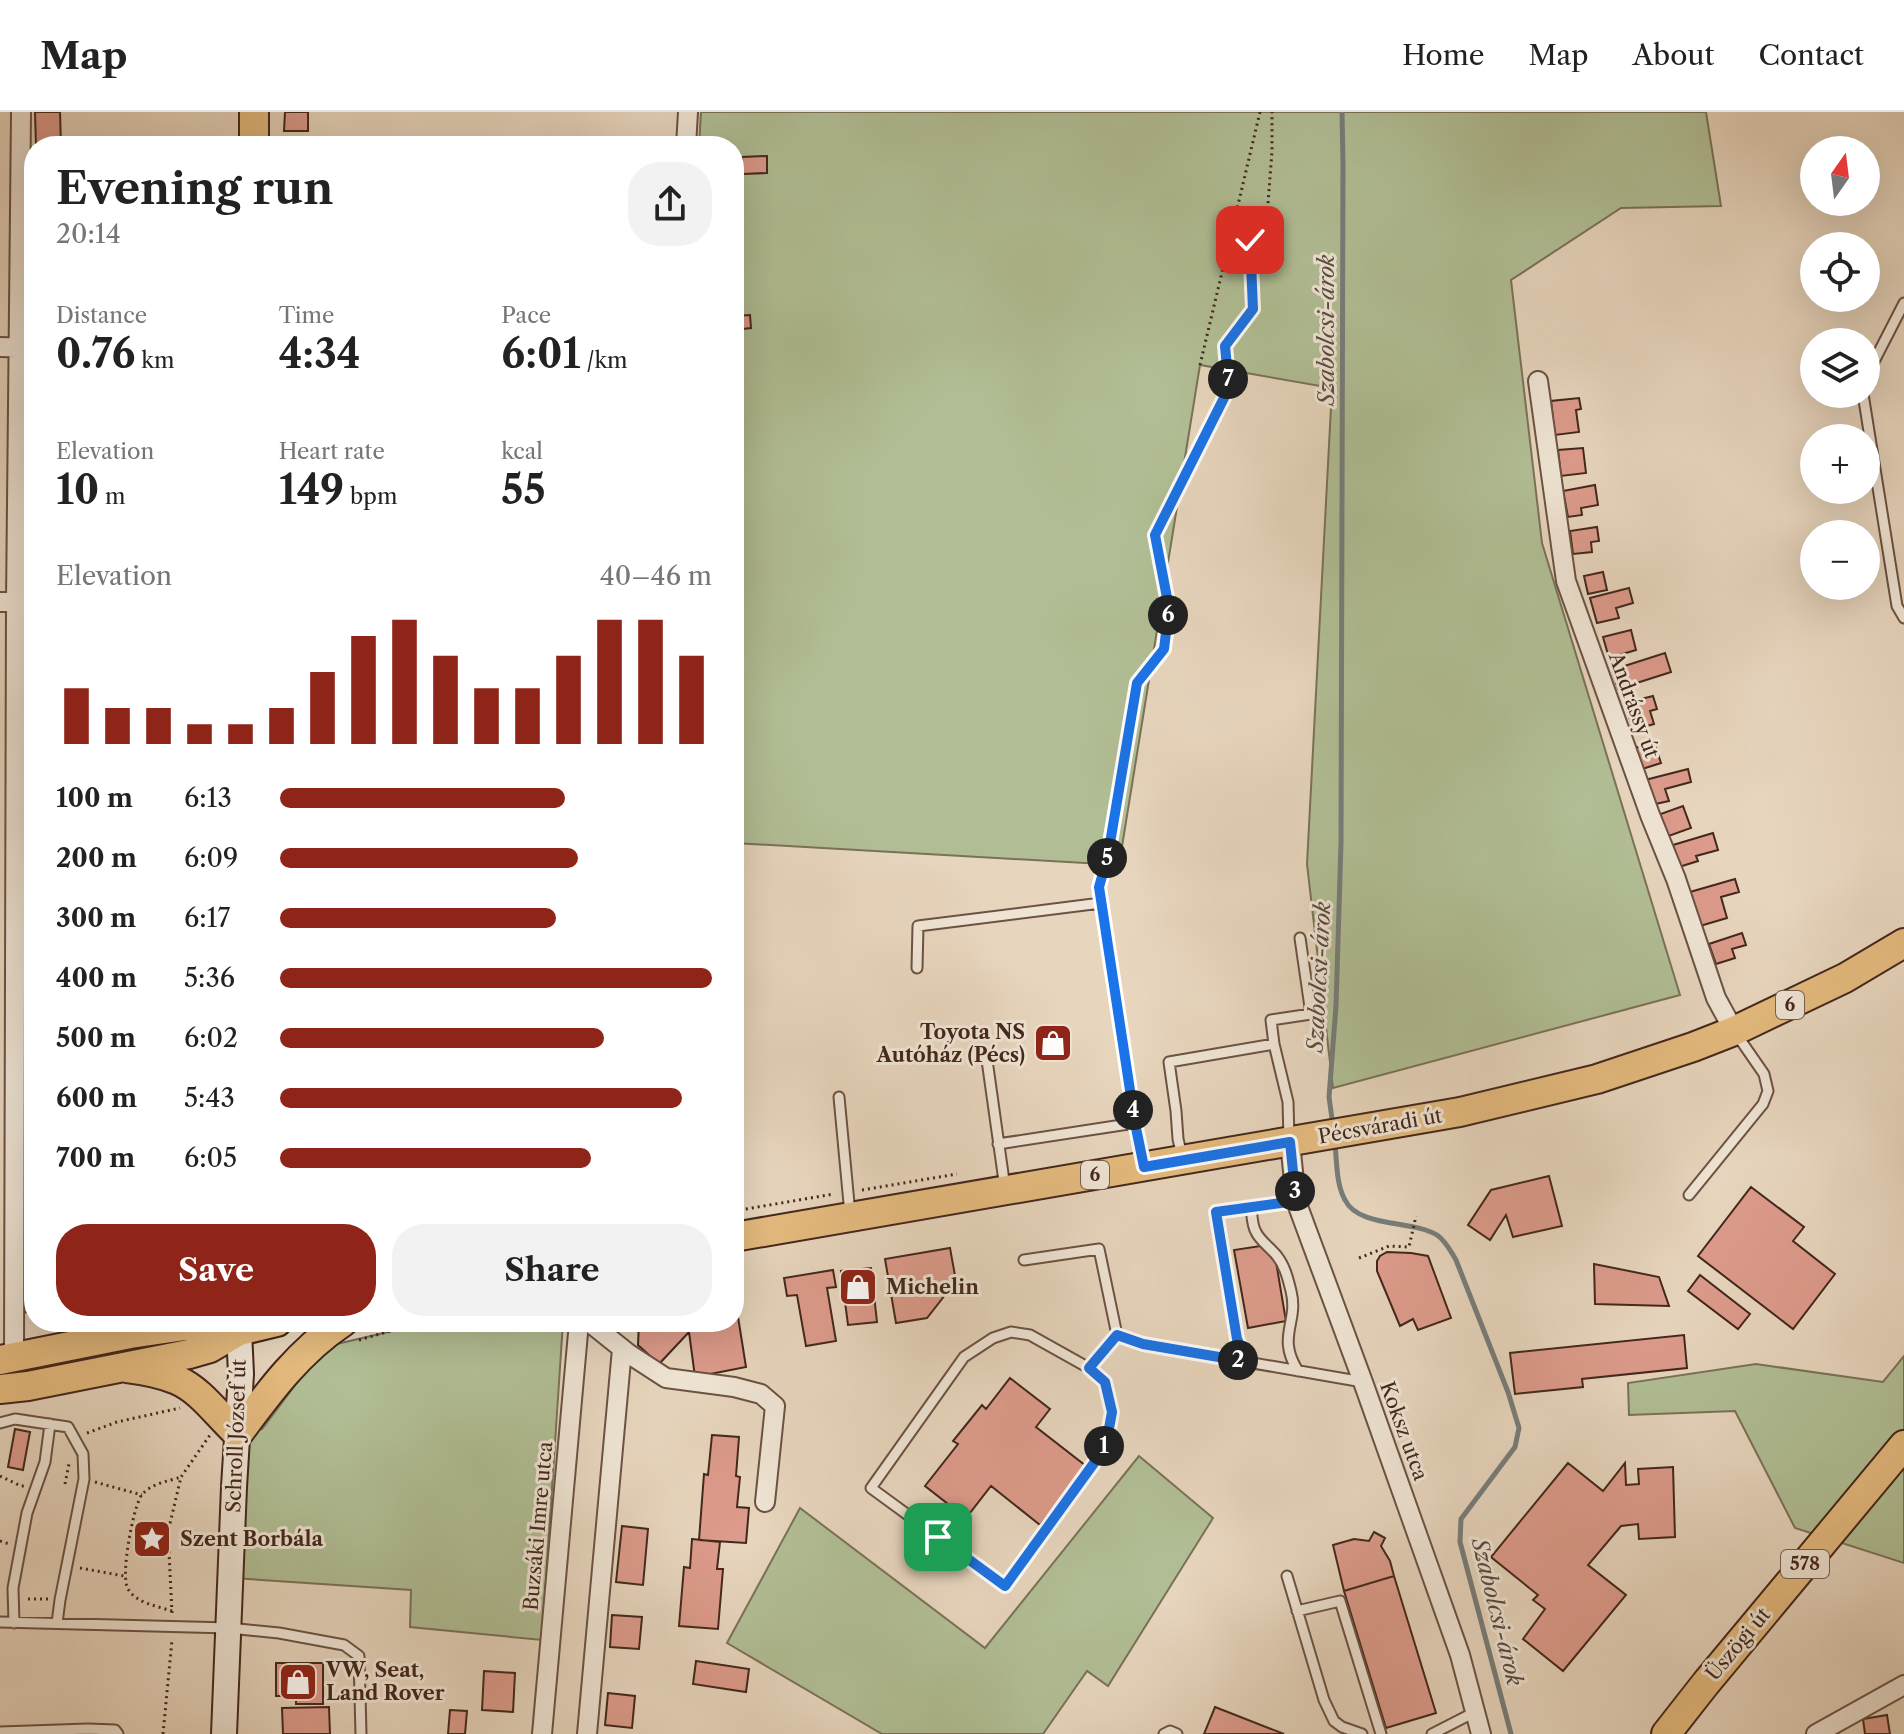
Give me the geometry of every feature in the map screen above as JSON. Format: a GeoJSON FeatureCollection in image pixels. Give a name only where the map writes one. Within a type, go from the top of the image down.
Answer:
{"type":"FeatureCollection","features":[{"type":"Feature","properties":{"kind":"main road"},"geometry":{"type":"LineString","coordinates":[[254,112],[254,136]]}},
{"type":"Feature","properties":{"kind":"main road","name":"Pécsváradi út"},"geometry":{"type":"LineString","coordinates":[[744,1235],[1460,1112],[1597,1079],[1734,1031],[1845,978],[1904,943]]}},
{"type":"Feature","properties":{"kind":"main road"},"geometry":{"type":"LineString","coordinates":[[130,1334],[135,1332]]}},
{"type":"Feature","properties":{"kind":"main road"},"geometry":{"type":"LineString","coordinates":[[7,1359],[144,1332]]}},
{"type":"Feature","properties":{"kind":"main road"},"geometry":{"type":"LineString","coordinates":[[0,1389],[127,1368],[210,1348],[231,1332]]}},
{"type":"Feature","properties":{"kind":"main road","name":"Schroll József út"},"geometry":{"type":"LineString","coordinates":[[224,1734],[234,1487],[225,1433],[241,1374],[239,1332]]}},
{"type":"Feature","properties":{"kind":"main road"},"geometry":{"type":"LineString","coordinates":[[127,1368],[179,1380],[199,1394],[225,1433],[330,1332]]}},
{"type":"Feature","properties":{"kind":"main road","name":"Üszögi út"},"geometry":{"type":"LineString","coordinates":[[1666,1734],[1904,1445]]}},
{"type":"Feature","properties":{"kind":"street"},"geometry":{"type":"LineString","coordinates":[[21,112],[24,230]]}},
{"type":"Feature","properties":{"kind":"street"},"geometry":{"type":"LineString","coordinates":[[687,136],[688,112]]}},
{"type":"Feature","properties":{"kind":"street"},"geometry":{"type":"LineString","coordinates":[[0,347],[24,348]]}},
{"type":"Feature","properties":{"kind":"street","name":"Andrássy út"},"geometry":{"type":"LineString","coordinates":[[1538,381],[1566,581],[1676,879],[1716,998],[1734,1031]]}},
{"type":"Feature","properties":{"kind":"street"},"geometry":{"type":"LineString","coordinates":[[7,1359],[17,602],[24,424]]}},
{"type":"Feature","properties":{"kind":"street","name":"Koksz utca"},"geometry":{"type":"LineString","coordinates":[[1290,1142],[1296,1201],[1460,1655],[1481,1734]]}},
{"type":"Feature","properties":{"kind":"street","name":"Buzsáki Imre utca"},"geometry":{"type":"LineString","coordinates":[[542,1734],[578,1332]]}},
{"type":"Feature","properties":{"kind":"street"},"geometry":{"type":"LineString","coordinates":[[601,1332],[666,1378],[734,1387],[761,1394],[775,1406],[765,1502]]}},
{"type":"Feature","properties":{"kind":"street"},"geometry":{"type":"LineString","coordinates":[[587,1734],[622,1349]]}},
{"type":"Feature","properties":{"kind":"street"},"geometry":{"type":"LineString","coordinates":[[1816,1734],[1904,1685]]}},
{"type":"Feature","properties":{"kind":"lane"},"geometry":{"type":"LineString","coordinates":[[1880,350],[1904,303]]}},
{"type":"Feature","properties":{"kind":"lane"},"geometry":{"type":"LineString","coordinates":[[1865,408],[1897,606],[1904,618]]}},
{"type":"Feature","properties":{"kind":"lane"},"geometry":{"type":"LineString","coordinates":[[1099,887],[1144,1167]]}},
{"type":"Feature","properties":{"kind":"lane"},"geometry":{"type":"LineString","coordinates":[[917,968],[918,926],[1101,903]]}},
{"type":"Feature","properties":{"kind":"lane"},"geometry":{"type":"LineString","coordinates":[[1290,1142],[1288,1102],[1271,1020],[1311,1014],[1300,938]]}},
{"type":"Feature","properties":{"kind":"lane"},"geometry":{"type":"LineString","coordinates":[[1689,1195],[1763,1104],[1768,1091],[1764,1074],[1734,1031]]}},
{"type":"Feature","properties":{"kind":"lane"},"geometry":{"type":"LineString","coordinates":[[1183,1160],[1169,1062],[1274,1044]]}},
{"type":"Feature","properties":{"kind":"lane"},"geometry":{"type":"LineString","coordinates":[[986,1053],[1006,1191]]}},
{"type":"Feature","properties":{"kind":"lane"},"geometry":{"type":"LineString","coordinates":[[839,1097],[851,1217]]}},
{"type":"Feature","properties":{"kind":"lane"},"geometry":{"type":"LineString","coordinates":[[998,1144],[1135,1123]]}},
{"type":"Feature","properties":{"kind":"lane"},"geometry":{"type":"LineString","coordinates":[[1248,1362],[1237,1339],[1216,1212],[1296,1201]]}},
{"type":"Feature","properties":{"kind":"lane"},"geometry":{"type":"LineString","coordinates":[[1251,1207],[1256,1233],[1284,1267],[1292,1296],[1287,1335],[1290,1357],[1298,1371]]}},
{"type":"Feature","properties":{"kind":"lane"},"geometry":{"type":"LineString","coordinates":[[1024,1260],[1099,1249],[1117,1335]]}},
{"type":"Feature","properties":{"kind":"lane"},"geometry":{"type":"LineString","coordinates":[[1011,1332],[1030,1335],[1089,1368],[1105,1382],[1112,1412],[1102,1452],[1005,1586],[871,1488],[964,1357],[993,1338],[1011,1332]]}},
{"type":"Feature","properties":{"kind":"lane"},"geometry":{"type":"LineString","coordinates":[[1117,1335],[1143,1344],[1363,1382]]}},
{"type":"Feature","properties":{"kind":"lane"},"geometry":{"type":"LineString","coordinates":[[1089,1368],[1117,1335]]}},
{"type":"Feature","properties":{"kind":"lane"},"geometry":{"type":"LineString","coordinates":[[0,1423],[15,1419],[68,1427],[83,1454],[84,1479],[57,1623]]}},
{"type":"Feature","properties":{"kind":"lane"},"geometry":{"type":"LineString","coordinates":[[14,1623],[13,1588],[27,1513],[45,1462],[50,1424]]}},
{"type":"Feature","properties":{"kind":"lane"},"geometry":{"type":"LineString","coordinates":[[1287,1576],[1324,1700],[1334,1721],[1362,1734]]}},
{"type":"Feature","properties":{"kind":"lane"},"geometry":{"type":"LineString","coordinates":[[1297,1611],[1340,1601],[1381,1734]]}},
{"type":"Feature","properties":{"kind":"lane"},"geometry":{"type":"LineString","coordinates":[[0,1622],[229,1628],[344,1645],[359,1656],[361,1734]]}},
{"type":"Feature","properties":{"kind":"lane"},"geometry":{"type":"LineString","coordinates":[[1432,1734],[1475,1712]]}},
{"type":"Feature","properties":{"kind":"lane"},"geometry":{"type":"LineString","coordinates":[[4,1732],[115,1730],[118,1734]]}},
{"type":"Feature","properties":{"kind":"lane"},"geometry":{"type":"LineString","coordinates":[[1164,1734],[1170,1731],[1177,1734]]}},
{"type":"Feature","properties":{"kind":"path"},"geometry":{"type":"LineString","coordinates":[[1200,365],[1260,112]]}},
{"type":"Feature","properties":{"kind":"path"},"geometry":{"type":"LineString","coordinates":[[1099,887],[1108,855],[1137,683],[1164,649],[1169,608],[1155,535],[1229,388],[1225,346],[1253,309],[1250,240],[1267,217],[1272,112]]}},
{"type":"Feature","properties":{"kind":"path"},"geometry":{"type":"LineString","coordinates":[[1359,1258],[1389,1246],[1409,1247],[1415,1218]]}},
{"type":"Feature","properties":{"kind":"path"},"geometry":{"type":"LineString","coordinates":[[65,1484],[75,1437],[117,1422],[191,1405]]}},
{"type":"Feature","properties":{"kind":"path"},"geometry":{"type":"LineString","coordinates":[[163,1734],[172,1628],[168,1532],[181,1477],[204,1446],[225,1433]]}},
{"type":"Feature","properties":{"kind":"path"},"geometry":{"type":"LineString","coordinates":[[172,1611],[142,1602],[128,1590],[124,1576],[132,1523],[142,1495],[151,1488],[181,1477]]}},
{"type":"Feature","properties":{"kind":"path"},"geometry":{"type":"LineString","coordinates":[[0,1541],[9,1544]]}},
{"type":"Feature","properties":{"kind":"path"},"geometry":{"type":"LineString","coordinates":[[67,1565],[124,1576]]}},
{"type":"Feature","properties":{"kind":"path"},"geometry":{"type":"LineString","coordinates":[[13,1600],[60,1600]]}},
{"type":"Feature","properties":{"kind":"green space"},"geometry":{"type":"Polygon","coordinates":[[[701,112],[1706,112],[1721,206],[1621,208],[1511,280],[1542,543],[1680,995],[1333,1088],[1307,864],[1332,388],[1200,365],[1119,865],[744,844],[744,136],[700,136],[701,112]]]}},
{"type":"Feature","properties":{"kind":"green space"},"geometry":{"type":"Polygon","coordinates":[[[388,1332],[562,1332],[542,1640],[410,1627],[411,1590],[218,1577],[228,1435],[262,1429],[324,1347],[388,1332]]]}},
{"type":"Feature","properties":{"kind":"green space"},"geometry":{"type":"Polygon","coordinates":[[[1904,1356],[1904,1563],[1795,1528],[1735,1411],[1629,1415],[1628,1383],[1756,1364],[1883,1382],[1904,1356]]]}},
{"type":"Feature","properties":{"kind":"green space"},"geometry":{"type":"Polygon","coordinates":[[[1139,1456],[1213,1518],[1108,1686],[1087,1671],[1043,1734],[882,1734],[727,1643],[800,1508],[985,1648],[1139,1456]]]}},
{"type":"Feature","properties":{"kind":"building"},"geometry":{"type":"Polygon","coordinates":[[[35,112],[60,112],[61,136],[36,136],[35,112]]]}},
{"type":"Feature","properties":{"kind":"building"},"geometry":{"type":"Polygon","coordinates":[[[285,112],[308,112],[308,131],[284,131],[285,112]]]}},
{"type":"Feature","properties":{"kind":"building"},"geometry":{"type":"Polygon","coordinates":[[[767,156],[767,173],[744,174],[744,157],[767,156]]]}},
{"type":"Feature","properties":{"kind":"building"},"geometry":{"type":"Polygon","coordinates":[[[744,315],[750,315],[751,328],[744,329],[744,315]]]}},
{"type":"Feature","properties":{"kind":"building"},"geometry":{"type":"Polygon","coordinates":[[[1579,398],[1581,409],[1576,410],[1579,432],[1555,435],[1551,401],[1579,398]]]}},
{"type":"Feature","properties":{"kind":"building"},"geometry":{"type":"Polygon","coordinates":[[[1583,448],[1586,473],[1561,476],[1558,450],[1583,448]]]}},
{"type":"Feature","properties":{"kind":"building"},"geometry":{"type":"Polygon","coordinates":[[[1595,485],[1598,505],[1581,508],[1582,515],[1568,517],[1563,491],[1595,485]]]}},
{"type":"Feature","properties":{"kind":"building"},"geometry":{"type":"Polygon","coordinates":[[[1597,527],[1599,541],[1591,542],[1592,552],[1573,554],[1570,531],[1597,527]]]}},
{"type":"Feature","properties":{"kind":"building"},"geometry":{"type":"Polygon","coordinates":[[[1603,572],[1607,590],[1588,594],[1584,576],[1603,572]]]}},
{"type":"Feature","properties":{"kind":"building"},"geometry":{"type":"Polygon","coordinates":[[[1629,588],[1633,603],[1616,608],[1619,618],[1597,623],[1590,598],[1629,588]]]}},
{"type":"Feature","properties":{"kind":"building"},"geometry":{"type":"Polygon","coordinates":[[[1631,630],[1636,650],[1609,658],[1603,637],[1631,630]]]}},
{"type":"Feature","properties":{"kind":"building"},"geometry":{"type":"Polygon","coordinates":[[[1665,653],[1671,672],[1618,689],[1612,670],[1665,653]]]}},
{"type":"Feature","properties":{"kind":"building"},"geometry":{"type":"Polygon","coordinates":[[[1653,696],[1657,709],[1650,711],[1654,724],[1633,730],[1625,703],[1653,696]]]}},
{"type":"Feature","properties":{"kind":"building"},"geometry":{"type":"Polygon","coordinates":[[[1654,742],[1661,763],[1639,770],[1632,749],[1654,742]]]}},
{"type":"Feature","properties":{"kind":"building"},"geometry":{"type":"Polygon","coordinates":[[[1688,769],[1691,782],[1665,789],[1669,801],[1651,805],[1645,780],[1688,769]]]}},
{"type":"Feature","properties":{"kind":"building"},"geometry":{"type":"Polygon","coordinates":[[[1683,806],[1691,828],[1663,838],[1655,816],[1683,806]]]}},
{"type":"Feature","properties":{"kind":"building"},"geometry":{"type":"Polygon","coordinates":[[[1713,833],[1718,850],[1696,856],[1698,861],[1679,867],[1673,845],[1713,833]]]}},
{"type":"Feature","properties":{"kind":"building"},"geometry":{"type":"Polygon","coordinates":[[[1735,879],[1739,892],[1721,897],[1727,918],[1700,926],[1690,892],[1735,879]]]}},
{"type":"Feature","properties":{"kind":"building"},"geometry":{"type":"Polygon","coordinates":[[[1742,933],[1746,945],[1732,949],[1735,958],[1716,964],[1709,944],[1742,933]]]}},
{"type":"Feature","properties":{"kind":"building"},"geometry":{"type":"Polygon","coordinates":[[[1549,1176],[1562,1226],[1513,1237],[1506,1215],[1490,1240],[1468,1225],[1491,1190],[1549,1176]]]}},
{"type":"Feature","properties":{"kind":"building"},"geometry":{"type":"Polygon","coordinates":[[[1751,1187],[1804,1227],[1793,1241],[1835,1274],[1793,1329],[1698,1256],[1751,1187]]]}},
{"type":"Feature","properties":{"kind":"building"},"geometry":{"type":"Polygon","coordinates":[[[1273,1244],[1286,1321],[1248,1328],[1234,1250],[1273,1244]]]}},
{"type":"Feature","properties":{"kind":"building"},"geometry":{"type":"Polygon","coordinates":[[[950,1248],[956,1281],[927,1318],[896,1323],[885,1259],[950,1248]]]}},
{"type":"Feature","properties":{"kind":"building"},"geometry":{"type":"Polygon","coordinates":[[[1387,1252],[1428,1256],[1451,1318],[1418,1330],[1413,1319],[1400,1326],[1377,1271],[1377,1261],[1387,1252]]]}},
{"type":"Feature","properties":{"kind":"building"},"geometry":{"type":"Polygon","coordinates":[[[1594,1264],[1659,1277],[1669,1306],[1595,1304],[1594,1264]]]}},
{"type":"Feature","properties":{"kind":"building"},"geometry":{"type":"Polygon","coordinates":[[[871,1268],[877,1322],[848,1325],[841,1271],[871,1268]]]}},
{"type":"Feature","properties":{"kind":"building"},"geometry":{"type":"Polygon","coordinates":[[[833,1270],[836,1287],[827,1288],[836,1341],[806,1346],[797,1295],[787,1296],[784,1278],[833,1270]]]}},
{"type":"Feature","properties":{"kind":"building"},"geometry":{"type":"Polygon","coordinates":[[[1700,1275],[1750,1314],[1738,1329],[1688,1291],[1700,1275]]]}},
{"type":"Feature","properties":{"kind":"building"},"geometry":{"type":"Polygon","coordinates":[[[639,1332],[689,1332],[659,1364],[638,1345],[639,1332]]]}},
{"type":"Feature","properties":{"kind":"building"},"geometry":{"type":"Polygon","coordinates":[[[689,1332],[740,1332],[746,1367],[695,1377],[689,1332]]]}},
{"type":"Feature","properties":{"kind":"building"},"geometry":{"type":"Polygon","coordinates":[[[1684,1335],[1687,1368],[1582,1379],[1583,1387],[1515,1394],[1510,1353],[1684,1335]]]}},
{"type":"Feature","properties":{"kind":"building"},"geometry":{"type":"Polygon","coordinates":[[[1010,1378],[1050,1409],[1036,1427],[1086,1466],[1040,1525],[991,1486],[966,1518],[925,1486],[958,1444],[953,1441],[982,1405],[986,1409],[1010,1378]]]}},
{"type":"Feature","properties":{"kind":"building"},"geometry":{"type":"Polygon","coordinates":[[[15,1429],[30,1432],[23,1470],[8,1467],[15,1429]]]}},
{"type":"Feature","properties":{"kind":"building"},"geometry":{"type":"Polygon","coordinates":[[[712,1435],[739,1437],[737,1507],[749,1508],[746,1543],[699,1540],[704,1474],[708,1475],[712,1435]]]}},
{"type":"Feature","properties":{"kind":"building"},"geometry":{"type":"Polygon","coordinates":[[[1568,1463],[1603,1491],[1625,1463],[1626,1485],[1639,1484],[1638,1469],[1673,1467],[1675,1537],[1639,1539],[1638,1524],[1621,1526],[1588,1565],[1626,1595],[1563,1671],[1523,1639],[1545,1609],[1533,1600],[1538,1595],[1491,1557],[1568,1463]]]}},
{"type":"Feature","properties":{"kind":"building"},"geometry":{"type":"Polygon","coordinates":[[[622,1526],[648,1529],[643,1585],[616,1582],[622,1526]]]}},
{"type":"Feature","properties":{"kind":"building"},"geometry":{"type":"Polygon","coordinates":[[[1374,1532],[1385,1538],[1381,1546],[1394,1576],[1344,1591],[1333,1545],[1354,1539],[1369,1541],[1374,1532]]]}},
{"type":"Feature","properties":{"kind":"building"},"geometry":{"type":"Polygon","coordinates":[[[692,1539],[720,1542],[717,1569],[723,1569],[718,1629],[679,1626],[684,1567],[690,1568],[692,1539]]]}},
{"type":"Feature","properties":{"kind":"building"},"geometry":{"type":"Polygon","coordinates":[[[1394,1576],[1436,1713],[1386,1728],[1344,1591],[1394,1576]]]}},
{"type":"Feature","properties":{"kind":"building"},"geometry":{"type":"Polygon","coordinates":[[[612,1615],[642,1617],[639,1649],[610,1647],[612,1615]]]}},
{"type":"Feature","properties":{"kind":"building"},"geometry":{"type":"Polygon","coordinates":[[[696,1661],[749,1669],[746,1692],[693,1684],[696,1661]]]}},
{"type":"Feature","properties":{"kind":"building"},"geometry":{"type":"Polygon","coordinates":[[[276,1663],[323,1663],[323,1704],[296,1704],[296,1696],[276,1696],[276,1663]]]}},
{"type":"Feature","properties":{"kind":"building"},"geometry":{"type":"Polygon","coordinates":[[[484,1671],[515,1673],[513,1712],[482,1710],[484,1671]]]}},
{"type":"Feature","properties":{"kind":"building"},"geometry":{"type":"Polygon","coordinates":[[[608,1693],[635,1696],[632,1728],[605,1725],[608,1693]]]}},
{"type":"Feature","properties":{"kind":"building"},"geometry":{"type":"Polygon","coordinates":[[[329,1707],[330,1734],[283,1734],[282,1708],[329,1707]]]}},
{"type":"Feature","properties":{"kind":"building"},"geometry":{"type":"Polygon","coordinates":[[[1215,1707],[1284,1734],[1204,1734],[1215,1707]]]}},
{"type":"Feature","properties":{"kind":"building"},"geometry":{"type":"Polygon","coordinates":[[[450,1710],[467,1711],[465,1734],[448,1734],[450,1710]]]}},
{"type":"Feature","properties":{"kind":"building"},"geometry":{"type":"Polygon","coordinates":[[[1887,1715],[1890,1734],[1865,1734],[1863,1719],[1887,1715]]]}},
{"type":"Feature","properties":{"kind":"waterway","name":"Szabolcsi-árok"},"geometry":{"type":"LineString","coordinates":[[1333,1126],[1329,1097],[1336,1006],[1341,843],[1342,112]]}},
{"type":"Feature","properties":{"kind":"waterway","name":"Szabolcsi-árok"},"geometry":{"type":"LineString","coordinates":[[1335,1144],[1340,1187],[1352,1209],[1374,1219],[1427,1230],[1437,1235],[1448,1247],[1456,1260],[1508,1392],[1519,1428],[1515,1447],[1461,1519],[1460,1542],[1511,1734]]}},
{"type":"Feature","properties":{"kind":"place","name":"Toyota NS Autóház (Pécs)"},"geometry":{"type":"Point","coordinates":[1053,1043]}},
{"type":"Feature","properties":{"kind":"place","name":"Michelin"},"geometry":{"type":"Point","coordinates":[858,1287]}},
{"type":"Feature","properties":{"kind":"place","name":"Szent Borbála"},"geometry":{"type":"Point","coordinates":[152,1539]}},
{"type":"Feature","properties":{"kind":"place","name":"VW, Seat, Land Rover"},"geometry":{"type":"Point","coordinates":[298,1682]}},
{"type":"Feature","properties":{"kind":"route"},"geometry":{"type":"LineString","coordinates":[[938,1537],[1005,1586],[1102,1452],[1112,1412],[1105,1382],[1089,1368],[1117,1335],[1143,1344],[1248,1362],[1237,1339],[1216,1212],[1296,1201],[1290,1142],[1144,1167],[1099,887],[1108,855],[1137,683],[1164,649],[1169,608],[1155,535],[1229,388],[1225,346],[1253,309],[1250,240]]}}]}
